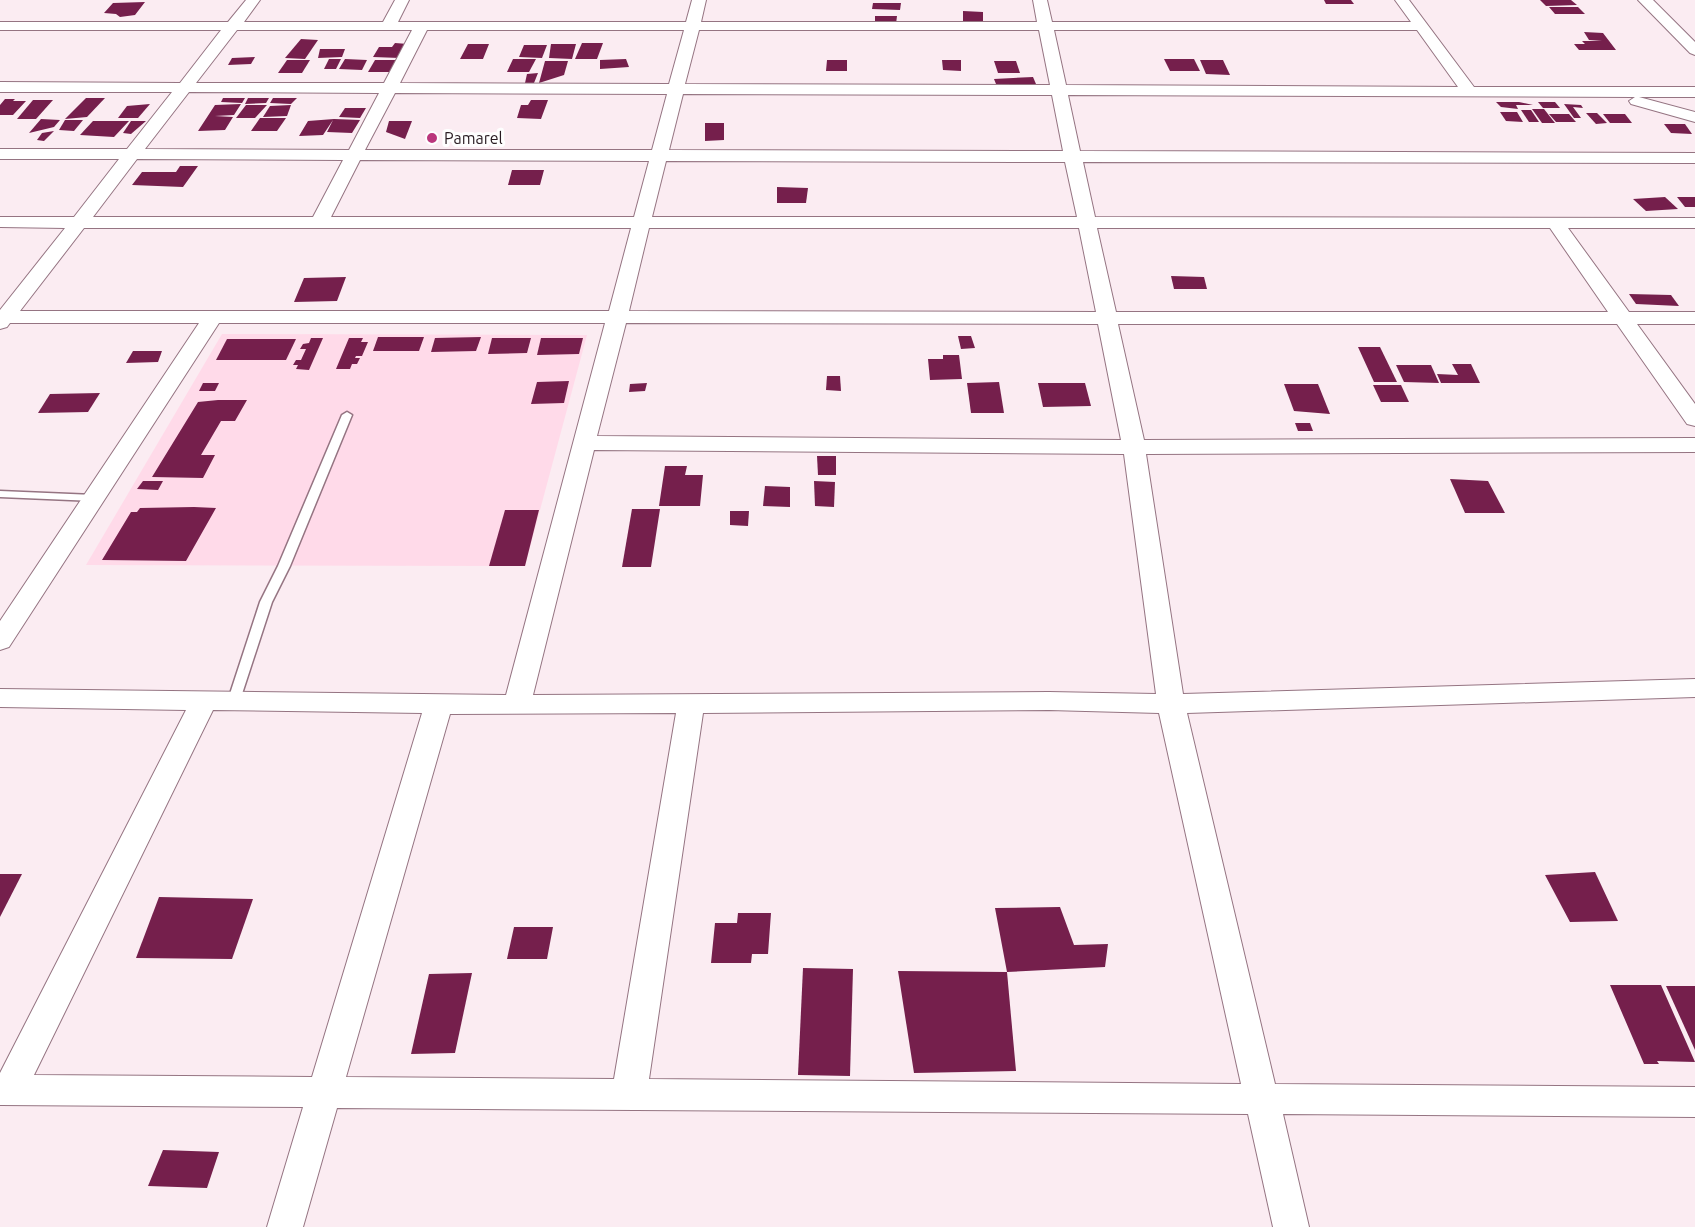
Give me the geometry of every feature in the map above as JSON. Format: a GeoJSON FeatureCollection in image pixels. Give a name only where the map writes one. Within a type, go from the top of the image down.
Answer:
{"type":"FeatureCollection","features":[{"type":"Feature","properties":{"kind":"street"},"geometry":{"type":"LineString","coordinates":[[2,319],[253,0]]}},
{"type":"Feature","properties":{"kind":"street"},"geometry":{"type":"LineString","coordinates":[[388,26],[402,0]]}},
{"type":"Feature","properties":{"kind":"street"},"geometry":{"type":"LineString","coordinates":[[517,705],[699,0]]}},
{"type":"Feature","properties":{"kind":"street"},"geometry":{"type":"LineString","coordinates":[[1040,0],[1134,447],[1171,704],[1292,1227]]}},
{"type":"Feature","properties":{"kind":"street"},"geometry":{"type":"LineString","coordinates":[[1402,0],[1470,92]]}},
{"type":"Feature","properties":{"kind":"street"},"geometry":{"type":"LineString","coordinates":[[1645,0],[1695,50]]}},
{"type":"Feature","properties":{"kind":"street"},"geometry":{"type":"LineString","coordinates":[[0,26],[1421,26]]}},
{"type":"Feature","properties":{"kind":"street"},"geometry":{"type":"LineString","coordinates":[[319,222],[422,26]]}},
{"type":"Feature","properties":{"kind":"street"},"geometry":{"type":"LineString","coordinates":[[0,87],[1695,92]]}},
{"type":"Feature","properties":{"kind":"street"},"geometry":{"type":"LineString","coordinates":[[1603,92],[1695,117]]}},
{"type":"Feature","properties":{"kind":"street"},"geometry":{"type":"LineString","coordinates":[[0,154],[1695,158]]}},
{"type":"Feature","properties":{"kind":"street"},"geometry":{"type":"LineString","coordinates":[[0,222],[1695,223]]}},
{"type":"Feature","properties":{"kind":"street"},"geometry":{"type":"LineString","coordinates":[[1555,223],[1695,419]]}},
{"type":"Feature","properties":{"kind":"street"},"geometry":{"type":"LineString","coordinates":[[2,319],[213,317],[1695,318]]}},
{"type":"Feature","properties":{"kind":"street"},"geometry":{"type":"LineString","coordinates":[[0,641],[213,317]]}},
{"type":"Feature","properties":{"kind":"street"},"geometry":{"type":"LineString","coordinates":[[585,443],[1134,447],[1695,445]]}},
{"type":"Feature","properties":{"kind":"street"},"geometry":{"type":"LineString","coordinates":[[0,698],[517,705],[1049,701],[1171,704],[1695,688]]}},
{"type":"Feature","properties":{"kind":"street"},"geometry":{"type":"LineString","coordinates":[[220,700],[5,1090],[1695,1102]]}},
{"type":"Feature","properties":{"kind":"street"},"geometry":{"type":"LineString","coordinates":[[285,1227],[439,703]]}},
{"type":"Feature","properties":{"kind":"street"},"geometry":{"type":"LineString","coordinates":[[628,1095],[691,704]]}},
{"type":"Feature","properties":{"kind":"lane"},"geometry":{"type":"LineString","coordinates":[[220,700],[284,566],[347,415]]}},
{"type":"Feature","properties":{"kind":"lane"},"geometry":{"type":"LineString","coordinates":[[0,494],[94,498]]}},
{"type":"Feature","properties":{"kind":"shaded area"},"geometry":{"type":"Polygon","coordinates":[[[222,334],[587,335],[525,566],[86,565],[222,334]]]}},
{"type":"Feature","properties":{"kind":"building"},"geometry":{"type":"Polygon","coordinates":[[[1324,0],[1351,0],[1354,4],[1326,4],[1324,0]]]}},
{"type":"Feature","properties":{"kind":"building"},"geometry":{"type":"Polygon","coordinates":[[[1540,0],[1571,0],[1577,5],[1546,6],[1540,0]]]}},
{"type":"Feature","properties":{"kind":"building"},"geometry":{"type":"Polygon","coordinates":[[[145,2],[135,15],[120,17],[116,14],[104,13],[113,3],[145,2]]]}},
{"type":"Feature","properties":{"kind":"building"},"geometry":{"type":"Polygon","coordinates":[[[873,3],[901,3],[900,10],[872,9],[873,3]]]}},
{"type":"Feature","properties":{"kind":"building"},"geometry":{"type":"Polygon","coordinates":[[[1549,7],[1578,7],[1585,14],[1555,14],[1549,7]]]}},
{"type":"Feature","properties":{"kind":"building"},"geometry":{"type":"Polygon","coordinates":[[[963,11],[983,12],[983,22],[963,21],[963,11]]]}},
{"type":"Feature","properties":{"kind":"building"},"geometry":{"type":"Polygon","coordinates":[[[875,16],[897,16],[896,24],[875,23],[875,16]]]}},
{"type":"Feature","properties":{"kind":"building"},"geometry":{"type":"Polygon","coordinates":[[[1584,32],[1603,33],[1616,50],[1579,50],[1574,44],[1585,44],[1582,41],[1602,41],[1589,40],[1584,32]]]}},
{"type":"Feature","properties":{"kind":"building"},"geometry":{"type":"Polygon","coordinates":[[[301,39],[318,40],[305,59],[285,58],[301,39]]]}},
{"type":"Feature","properties":{"kind":"building"},"geometry":{"type":"Polygon","coordinates":[[[395,43],[408,44],[400,58],[373,57],[379,47],[392,47],[395,43]]]}},
{"type":"Feature","properties":{"kind":"building"},"geometry":{"type":"Polygon","coordinates":[[[582,43],[603,43],[597,59],[575,59],[582,43]]]}},
{"type":"Feature","properties":{"kind":"building"},"geometry":{"type":"Polygon","coordinates":[[[468,44],[489,44],[483,59],[460,59],[468,44]]]}},
{"type":"Feature","properties":{"kind":"building"},"geometry":{"type":"Polygon","coordinates":[[[551,44],[576,44],[572,59],[549,58],[551,44]]]}},
{"type":"Feature","properties":{"kind":"building"},"geometry":{"type":"Polygon","coordinates":[[[524,45],[547,45],[542,58],[519,57],[524,45]]]}},
{"type":"Feature","properties":{"kind":"building"},"geometry":{"type":"Polygon","coordinates":[[[320,49],[345,49],[342,57],[318,58],[320,49]]]}},
{"type":"Feature","properties":{"kind":"building"},"geometry":{"type":"Polygon","coordinates":[[[255,57],[251,64],[228,65],[232,58],[255,57]]]}},
{"type":"Feature","properties":{"kind":"building"},"geometry":{"type":"Polygon","coordinates":[[[329,59],[341,59],[336,69],[324,69],[329,59]]]}},
{"type":"Feature","properties":{"kind":"building"},"geometry":{"type":"Polygon","coordinates":[[[345,59],[367,60],[362,70],[339,69],[345,59]]]}},
{"type":"Feature","properties":{"kind":"building"},"geometry":{"type":"Polygon","coordinates":[[[513,59],[536,59],[529,72],[507,72],[513,59]]]}},
{"type":"Feature","properties":{"kind":"building"},"geometry":{"type":"Polygon","coordinates":[[[626,59],[629,67],[600,69],[600,60],[626,59]]]}},
{"type":"Feature","properties":{"kind":"building"},"geometry":{"type":"Polygon","coordinates":[[[1164,59],[1194,59],[1200,71],[1170,71],[1164,59]]]}},
{"type":"Feature","properties":{"kind":"building"},"geometry":{"type":"Polygon","coordinates":[[[287,60],[310,60],[302,73],[278,73],[287,60]]]}},
{"type":"Feature","properties":{"kind":"building"},"geometry":{"type":"Polygon","coordinates":[[[375,60],[399,60],[391,72],[368,72],[375,60]]]}},
{"type":"Feature","properties":{"kind":"building"},"geometry":{"type":"Polygon","coordinates":[[[827,60],[847,60],[847,71],[826,71],[827,60]]]}},
{"type":"Feature","properties":{"kind":"building"},"geometry":{"type":"Polygon","coordinates":[[[942,60],[961,60],[961,71],[943,70],[942,60]]]}},
{"type":"Feature","properties":{"kind":"building"},"geometry":{"type":"Polygon","coordinates":[[[1200,60],[1223,60],[1230,75],[1206,74],[1200,60]]]}},
{"type":"Feature","properties":{"kind":"building"},"geometry":{"type":"Polygon","coordinates":[[[545,61],[568,61],[564,75],[539,83],[545,61]]]}},
{"type":"Feature","properties":{"kind":"building"},"geometry":{"type":"Polygon","coordinates":[[[994,61],[1016,61],[1020,73],[998,73],[994,61]]]}},
{"type":"Feature","properties":{"kind":"building"},"geometry":{"type":"Polygon","coordinates":[[[538,73],[534,83],[525,83],[527,74],[538,73]]]}},
{"type":"Feature","properties":{"kind":"building"},"geometry":{"type":"Polygon","coordinates":[[[1033,77],[1036,84],[996,84],[994,79],[1033,77]]]}},
{"type":"Feature","properties":{"kind":"building"},"geometry":{"type":"Polygon","coordinates":[[[86,98],[105,98],[87,117],[65,119],[86,98]]]}},
{"type":"Feature","properties":{"kind":"building"},"geometry":{"type":"Polygon","coordinates":[[[223,98],[245,98],[242,103],[221,102],[223,98]]]}},
{"type":"Feature","properties":{"kind":"building"},"geometry":{"type":"Polygon","coordinates":[[[248,98],[269,98],[266,103],[245,104],[248,98]]]}},
{"type":"Feature","properties":{"kind":"building"},"geometry":{"type":"Polygon","coordinates":[[[273,98],[297,98],[291,104],[270,103],[273,98]]]}},
{"type":"Feature","properties":{"kind":"building"},"geometry":{"type":"Polygon","coordinates":[[[5,99],[26,101],[13,115],[0,115],[0,105],[5,99]]]}},
{"type":"Feature","properties":{"kind":"building"},"geometry":{"type":"Polygon","coordinates":[[[33,100],[53,100],[36,119],[17,119],[33,100]]]}},
{"type":"Feature","properties":{"kind":"building"},"geometry":{"type":"Polygon","coordinates":[[[531,100],[548,100],[541,119],[517,118],[521,105],[528,105],[531,100]]]}},
{"type":"Feature","properties":{"kind":"building"},"geometry":{"type":"Polygon","coordinates":[[[1496,102],[1519,102],[1533,105],[1516,105],[1518,109],[1501,107],[1496,102]]]}},
{"type":"Feature","properties":{"kind":"building"},"geometry":{"type":"Polygon","coordinates":[[[1538,102],[1555,102],[1560,108],[1543,108],[1538,102]]]}},
{"type":"Feature","properties":{"kind":"building"},"geometry":{"type":"Polygon","coordinates":[[[150,104],[138,118],[118,118],[127,106],[150,104]]]}},
{"type":"Feature","properties":{"kind":"building"},"geometry":{"type":"Polygon","coordinates":[[[241,104],[234,115],[215,116],[233,117],[225,130],[198,131],[215,105],[241,104]]]}},
{"type":"Feature","properties":{"kind":"building"},"geometry":{"type":"Polygon","coordinates":[[[1564,104],[1581,105],[1583,108],[1573,107],[1581,118],[1574,118],[1564,104]]]}},
{"type":"Feature","properties":{"kind":"building"},"geometry":{"type":"Polygon","coordinates":[[[246,105],[267,105],[255,118],[236,118],[246,105]]]}},
{"type":"Feature","properties":{"kind":"building"},"geometry":{"type":"Polygon","coordinates":[[[291,105],[287,116],[263,117],[270,106],[291,105]]]}},
{"type":"Feature","properties":{"kind":"building"},"geometry":{"type":"Polygon","coordinates":[[[345,108],[366,108],[360,118],[339,117],[345,108]]]}},
{"type":"Feature","properties":{"kind":"building"},"geometry":{"type":"Polygon","coordinates":[[[1532,109],[1544,109],[1555,123],[1542,123],[1532,109]]]}},
{"type":"Feature","properties":{"kind":"building"},"geometry":{"type":"Polygon","coordinates":[[[1521,110],[1531,110],[1539,122],[1529,122],[1521,110]]]}},
{"type":"Feature","properties":{"kind":"building"},"geometry":{"type":"Polygon","coordinates":[[[1500,112],[1517,112],[1523,122],[1506,121],[1500,112]]]}},
{"type":"Feature","properties":{"kind":"building"},"geometry":{"type":"Polygon","coordinates":[[[1586,113],[1597,113],[1607,123],[1596,124],[1586,113]]]}},
{"type":"Feature","properties":{"kind":"building"},"geometry":{"type":"Polygon","coordinates":[[[1549,114],[1569,114],[1576,122],[1556,122],[1549,114]]]}},
{"type":"Feature","properties":{"kind":"building"},"geometry":{"type":"Polygon","coordinates":[[[1603,114],[1625,114],[1632,123],[1610,123],[1603,114]]]}},
{"type":"Feature","properties":{"kind":"building"},"geometry":{"type":"Polygon","coordinates":[[[260,118],[286,118],[277,131],[251,131],[260,118]]]}},
{"type":"Feature","properties":{"kind":"building"},"geometry":{"type":"Polygon","coordinates":[[[41,119],[60,120],[54,127],[29,133],[41,119]]]}},
{"type":"Feature","properties":{"kind":"building"},"geometry":{"type":"Polygon","coordinates":[[[334,119],[360,120],[352,133],[327,132],[333,120],[323,135],[299,136],[308,121],[334,119]]]}},
{"type":"Feature","properties":{"kind":"building"},"geometry":{"type":"Polygon","coordinates":[[[65,120],[83,120],[74,131],[59,130],[65,120]]]}},
{"type":"Feature","properties":{"kind":"building"},"geometry":{"type":"Polygon","coordinates":[[[93,121],[129,121],[114,137],[80,135],[93,121]]]}},
{"type":"Feature","properties":{"kind":"building"},"geometry":{"type":"Polygon","coordinates":[[[131,121],[146,121],[131,134],[123,133],[131,121]]]}},
{"type":"Feature","properties":{"kind":"building"},"geometry":{"type":"Polygon","coordinates":[[[389,121],[412,121],[405,139],[386,132],[389,121]]]}},
{"type":"Feature","properties":{"kind":"building"},"geometry":{"type":"Polygon","coordinates":[[[705,123],[724,123],[724,140],[705,141],[705,123]]]}},
{"type":"Feature","properties":{"kind":"building"},"geometry":{"type":"Polygon","coordinates":[[[1664,124],[1685,124],[1692,134],[1671,133],[1664,124]]]}},
{"type":"Feature","properties":{"kind":"building"},"geometry":{"type":"Polygon","coordinates":[[[54,131],[44,141],[37,140],[42,133],[54,131]]]}},
{"type":"Feature","properties":{"kind":"building"},"geometry":{"type":"Polygon","coordinates":[[[180,166],[198,166],[183,187],[132,185],[142,172],[176,172],[180,166]]]}},
{"type":"Feature","properties":{"kind":"building"},"geometry":{"type":"Polygon","coordinates":[[[512,170],[544,170],[540,185],[508,185],[512,170]]]}},
{"type":"Feature","properties":{"kind":"building"},"geometry":{"type":"Polygon","coordinates":[[[777,187],[808,188],[806,203],[777,203],[777,187]]]}},
{"type":"Feature","properties":{"kind":"building"},"geometry":{"type":"Polygon","coordinates":[[[1665,197],[1678,209],[1646,211],[1633,199],[1665,197]]]}},
{"type":"Feature","properties":{"kind":"building"},"geometry":{"type":"Polygon","coordinates":[[[1677,197],[1695,197],[1695,207],[1685,207],[1677,197]]]}},
{"type":"Feature","properties":{"kind":"building"},"geometry":{"type":"Polygon","coordinates":[[[1171,276],[1204,277],[1207,289],[1174,289],[1171,276]]]}},
{"type":"Feature","properties":{"kind":"building"},"geometry":{"type":"Polygon","coordinates":[[[346,277],[337,301],[294,302],[304,278],[346,277]]]}},
{"type":"Feature","properties":{"kind":"building"},"geometry":{"type":"Polygon","coordinates":[[[1629,294],[1671,295],[1679,306],[1636,304],[1629,294]]]}},
{"type":"Feature","properties":{"kind":"building"},"geometry":{"type":"Polygon","coordinates":[[[958,336],[971,336],[975,348],[961,349],[958,336]]]}},
{"type":"Feature","properties":{"kind":"building"},"geometry":{"type":"Polygon","coordinates":[[[378,337],[424,337],[419,351],[373,351],[378,337]]]}},
{"type":"Feature","properties":{"kind":"building"},"geometry":{"type":"Polygon","coordinates":[[[481,337],[476,351],[431,352],[435,338],[481,337]]]}},
{"type":"Feature","properties":{"kind":"building"},"geometry":{"type":"Polygon","coordinates":[[[311,338],[323,338],[309,370],[296,369],[298,365],[293,365],[296,360],[301,360],[306,349],[300,349],[303,344],[309,343],[311,338]]]}},
{"type":"Feature","properties":{"kind":"building"},"geometry":{"type":"Polygon","coordinates":[[[349,338],[363,338],[361,342],[368,342],[362,356],[355,358],[360,358],[357,364],[352,364],[350,369],[336,369],[349,338]]]}},
{"type":"Feature","properties":{"kind":"building"},"geometry":{"type":"Polygon","coordinates":[[[492,338],[531,338],[527,353],[488,354],[492,338]]]}},
{"type":"Feature","properties":{"kind":"building"},"geometry":{"type":"Polygon","coordinates":[[[541,338],[583,338],[579,354],[537,355],[541,338]]]}},
{"type":"Feature","properties":{"kind":"building"},"geometry":{"type":"Polygon","coordinates":[[[227,339],[296,339],[286,360],[216,360],[227,339]]]}},
{"type":"Feature","properties":{"kind":"building"},"geometry":{"type":"Polygon","coordinates":[[[1358,347],[1380,347],[1397,382],[1374,382],[1358,347]]]}},
{"type":"Feature","properties":{"kind":"building"},"geometry":{"type":"Polygon","coordinates":[[[133,351],[162,351],[158,362],[126,363],[133,351]]]}},
{"type":"Feature","properties":{"kind":"building"},"geometry":{"type":"Polygon","coordinates":[[[943,355],[959,355],[962,379],[930,380],[928,359],[943,359],[943,355]]]}},
{"type":"Feature","properties":{"kind":"building"},"geometry":{"type":"Polygon","coordinates":[[[1452,364],[1471,364],[1480,383],[1441,383],[1437,374],[1458,375],[1452,364]]]}},
{"type":"Feature","properties":{"kind":"building"},"geometry":{"type":"Polygon","coordinates":[[[1396,365],[1431,365],[1439,383],[1404,382],[1396,365]]]}},
{"type":"Feature","properties":{"kind":"building"},"geometry":{"type":"Polygon","coordinates":[[[827,376],[840,376],[841,391],[826,390],[827,376]]]}},
{"type":"Feature","properties":{"kind":"building"},"geometry":{"type":"Polygon","coordinates":[[[569,381],[564,403],[531,404],[537,382],[569,381]]]}},
{"type":"Feature","properties":{"kind":"building"},"geometry":{"type":"Polygon","coordinates":[[[999,382],[1004,413],[971,413],[967,383],[999,382]]]}},
{"type":"Feature","properties":{"kind":"building"},"geometry":{"type":"Polygon","coordinates":[[[203,383],[219,383],[215,391],[199,391],[203,383]]]}},
{"type":"Feature","properties":{"kind":"building"},"geometry":{"type":"Polygon","coordinates":[[[647,383],[645,391],[629,392],[630,384],[647,383]]]}},
{"type":"Feature","properties":{"kind":"building"},"geometry":{"type":"Polygon","coordinates":[[[1038,383],[1085,383],[1091,406],[1043,407],[1038,383]]]}},
{"type":"Feature","properties":{"kind":"building"},"geometry":{"type":"Polygon","coordinates":[[[1284,384],[1318,384],[1330,414],[1294,411],[1284,384]]]}},
{"type":"Feature","properties":{"kind":"building"},"geometry":{"type":"Polygon","coordinates":[[[1373,385],[1401,385],[1409,402],[1381,402],[1373,385]]]}},
{"type":"Feature","properties":{"kind":"building"},"geometry":{"type":"Polygon","coordinates":[[[100,393],[88,412],[38,413],[50,394],[100,393]]]}},
{"type":"Feature","properties":{"kind":"building"},"geometry":{"type":"Polygon","coordinates":[[[247,400],[235,421],[221,421],[201,455],[215,455],[203,478],[152,477],[198,402],[247,400]]]}},
{"type":"Feature","properties":{"kind":"building"},"geometry":{"type":"Polygon","coordinates":[[[1295,423],[1310,423],[1313,431],[1298,431],[1295,423]]]}},
{"type":"Feature","properties":{"kind":"building"},"geometry":{"type":"Polygon","coordinates":[[[817,456],[836,456],[836,475],[818,475],[817,456]]]}},
{"type":"Feature","properties":{"kind":"building"},"geometry":{"type":"Polygon","coordinates":[[[665,466],[687,466],[685,475],[703,475],[700,506],[659,506],[665,466]]]}},
{"type":"Feature","properties":{"kind":"building"},"geometry":{"type":"Polygon","coordinates":[[[1450,479],[1488,481],[1505,513],[1465,513],[1450,479]]]}},
{"type":"Feature","properties":{"kind":"building"},"geometry":{"type":"Polygon","coordinates":[[[143,481],[163,481],[158,490],[137,489],[143,481]]]}},
{"type":"Feature","properties":{"kind":"building"},"geometry":{"type":"Polygon","coordinates":[[[814,481],[835,482],[834,507],[815,506],[814,481]]]}},
{"type":"Feature","properties":{"kind":"building"},"geometry":{"type":"Polygon","coordinates":[[[765,486],[790,487],[790,507],[763,506],[765,486]]]}},
{"type":"Feature","properties":{"kind":"building"},"geometry":{"type":"Polygon","coordinates":[[[140,508],[216,508],[186,561],[102,560],[131,512],[137,512],[140,508]]]}},
{"type":"Feature","properties":{"kind":"building"},"geometry":{"type":"Polygon","coordinates":[[[632,509],[660,509],[651,567],[622,567],[632,509]]]}},
{"type":"Feature","properties":{"kind":"building"},"geometry":{"type":"Polygon","coordinates":[[[505,510],[539,510],[525,566],[489,566],[505,510]]]}},
{"type":"Feature","properties":{"kind":"building"},"geometry":{"type":"Polygon","coordinates":[[[730,511],[749,511],[748,526],[730,525],[730,511]]]}},
{"type":"Feature","properties":{"kind":"building"},"geometry":{"type":"Polygon","coordinates":[[[1595,872],[1618,921],[1570,922],[1545,875],[1595,872]]]}},
{"type":"Feature","properties":{"kind":"building"},"geometry":{"type":"Polygon","coordinates":[[[0,874],[22,874],[0,917],[0,874]]]}},
{"type":"Feature","properties":{"kind":"building"},"geometry":{"type":"Polygon","coordinates":[[[159,897],[253,899],[232,959],[136,958],[159,897]]]}},
{"type":"Feature","properties":{"kind":"building"},"geometry":{"type":"Polygon","coordinates":[[[1060,907],[1074,945],[1108,944],[1105,967],[1007,972],[995,908],[1060,907]]]}},
{"type":"Feature","properties":{"kind":"building"},"geometry":{"type":"Polygon","coordinates":[[[738,913],[771,913],[768,954],[752,954],[751,963],[711,963],[715,923],[737,923],[738,913]]]}},
{"type":"Feature","properties":{"kind":"building"},"geometry":{"type":"Polygon","coordinates":[[[514,927],[553,927],[547,959],[507,959],[514,927]]]}},
{"type":"Feature","properties":{"kind":"building"},"geometry":{"type":"Polygon","coordinates":[[[803,968],[853,969],[850,1076],[798,1075],[803,968]]]}},
{"type":"Feature","properties":{"kind":"building"},"geometry":{"type":"Polygon","coordinates":[[[898,971],[1007,972],[1016,1071],[914,1073],[898,971]]]}},
{"type":"Feature","properties":{"kind":"building"},"geometry":{"type":"Polygon","coordinates":[[[472,973],[455,1053],[411,1054],[429,974],[472,973]]]}},
{"type":"Feature","properties":{"kind":"building"},"geometry":{"type":"Polygon","coordinates":[[[1610,985],[1661,985],[1695,1062],[1657,1061],[1659,1064],[1644,1064],[1610,985]]]}},
{"type":"Feature","properties":{"kind":"building"},"geometry":{"type":"Polygon","coordinates":[[[1666,986],[1695,986],[1695,1050],[1666,986]]]}},
{"type":"Feature","properties":{"kind":"building"},"geometry":{"type":"Polygon","coordinates":[[[163,1150],[219,1152],[207,1188],[148,1186],[163,1150]]]}},
{"type":"Feature","properties":{"kind":"place","name":"Pamarel"},"geometry":{"type":"Point","coordinates":[432,138]}}]}
